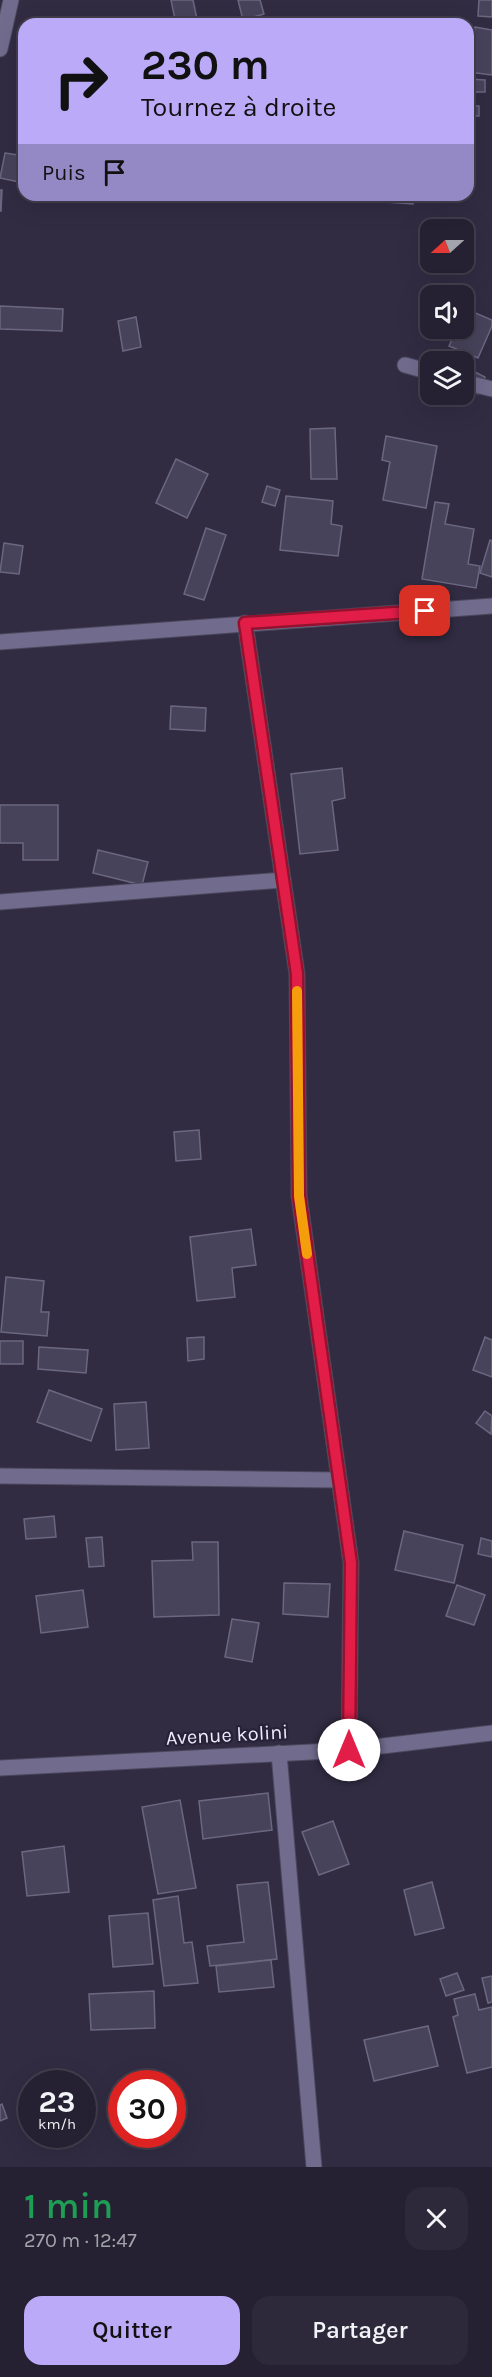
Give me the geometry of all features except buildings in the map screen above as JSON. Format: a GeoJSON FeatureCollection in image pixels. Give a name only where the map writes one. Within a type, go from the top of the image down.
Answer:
{"type":"FeatureCollection","features":[{"type":"Feature","properties":{"kind":"street"},"geometry":{"type":"LineString","coordinates":[[0,49],[11,0]]}},
{"type":"Feature","properties":{"kind":"street"},"geometry":{"type":"LineString","coordinates":[[405,365],[420,369]]}},
{"type":"Feature","properties":{"kind":"street"},"geometry":{"type":"LineString","coordinates":[[474,384],[492,389]]}},
{"type":"Feature","properties":{"kind":"street"},"geometry":{"type":"LineString","coordinates":[[0,642],[492,606]]}},
{"type":"Feature","properties":{"kind":"street"},"geometry":{"type":"LineString","coordinates":[[245,623],[297,974],[299,1196],[351,1563],[349,1750]]}},
{"type":"Feature","properties":{"kind":"street"},"geometry":{"type":"LineString","coordinates":[[0,902],[283,880]]}},
{"type":"Feature","properties":{"kind":"street"},"geometry":{"type":"LineString","coordinates":[[0,1476],[338,1480]]}},
{"type":"Feature","properties":{"kind":"street","name":"Avenue kolini"},"geometry":{"type":"LineString","coordinates":[[0,1768],[349,1750],[492,1733]]}},
{"type":"Feature","properties":{"kind":"street"},"geometry":{"type":"LineString","coordinates":[[279,1753],[314,2167]]}},
{"type":"Feature","properties":{"kind":"slow traffic"},"geometry":{"type":"LineString","coordinates":[[297,991],[299,1196],[307,1254]]}},
{"type":"Feature","properties":{"kind":"route"},"geometry":{"type":"LineString","coordinates":[[349,1750],[351,1563],[299,1196],[297,974],[245,623],[425,611]]}}]}
